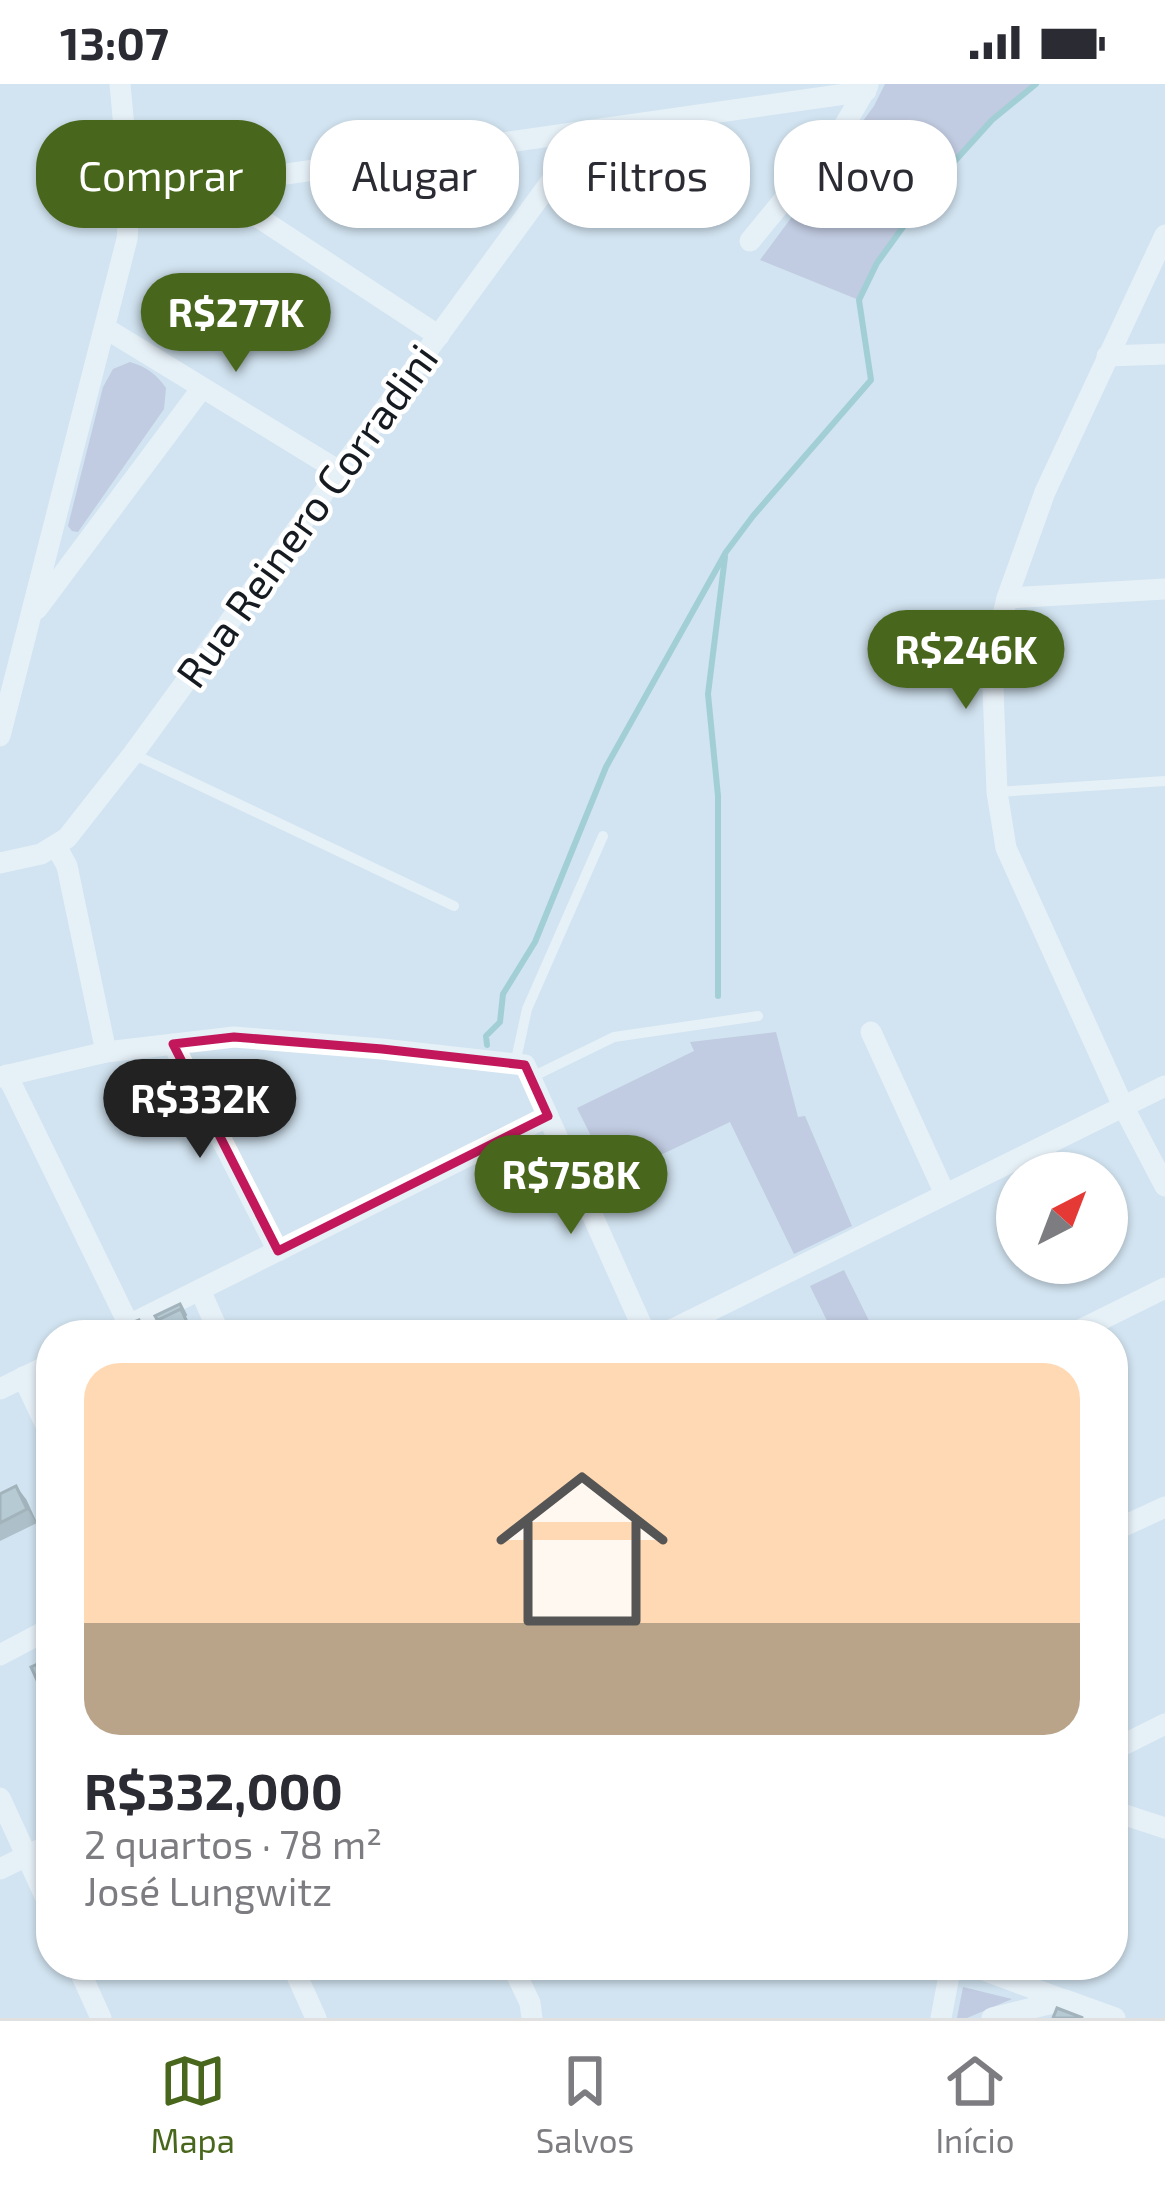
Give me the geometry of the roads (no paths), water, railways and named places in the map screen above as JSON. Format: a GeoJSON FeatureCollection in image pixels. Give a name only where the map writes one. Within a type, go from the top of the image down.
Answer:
{"type":"FeatureCollection","features":[{"type":"Feature","properties":{"kind":"street"},"geometry":{"type":"LineString","coordinates":[[120,84],[123,120]]}},
{"type":"Feature","properties":{"kind":"street"},"geometry":{"type":"LineString","coordinates":[[661,120],[867,87]]}},
{"type":"Feature","properties":{"kind":"street"},"geometry":{"type":"LineString","coordinates":[[750,241],[844,126],[867,87]]}},
{"type":"Feature","properties":{"kind":"street"},"geometry":{"type":"LineString","coordinates":[[286,173],[543,138]]}},
{"type":"Feature","properties":{"kind":"street","name":"Rua Reinero Corradini"},"geometry":{"type":"LineString","coordinates":[[56,846],[68,838],[133,754],[543,192]]}},
{"type":"Feature","properties":{"kind":"street"},"geometry":{"type":"LineString","coordinates":[[0,736],[128,228]]}},
{"type":"Feature","properties":{"kind":"street"},"geometry":{"type":"LineString","coordinates":[[276,228],[440,336]]}},
{"type":"Feature","properties":{"kind":"street"},"geometry":{"type":"LineString","coordinates":[[1165,235],[1045,491],[1006,598],[992,662],[997,792],[1006,848],[1123,1106],[1165,1186]]}},
{"type":"Feature","properties":{"kind":"street"},"geometry":{"type":"LineString","coordinates":[[105,328],[339,471]]}},
{"type":"Feature","properties":{"kind":"street"},"geometry":{"type":"LineString","coordinates":[[1107,356],[1165,354]]}},
{"type":"Feature","properties":{"kind":"street"},"geometry":{"type":"LineString","coordinates":[[30,619],[202,388]]}},
{"type":"Feature","properties":{"kind":"street"},"geometry":{"type":"LineString","coordinates":[[1006,598],[1165,589]]}},
{"type":"Feature","properties":{"kind":"street"},"geometry":{"type":"LineString","coordinates":[[0,862],[56,846],[67,866],[106,1052]]}},
{"type":"Feature","properties":{"kind":"street"},"geometry":{"type":"LineString","coordinates":[[871,1031],[945,1194]]}},
{"type":"Feature","properties":{"kind":"street"},"geometry":{"type":"LineString","coordinates":[[114,1320],[4,1076],[106,1052],[234,1037],[382,1048],[523,1071],[548,1116],[639,1320]]}},
{"type":"Feature","properties":{"kind":"street"},"geometry":{"type":"LineString","coordinates":[[173,1044],[278,1251]]}},
{"type":"Feature","properties":{"kind":"street"},"geometry":{"type":"LineString","coordinates":[[691,1320],[1165,1086]]}},
{"type":"Feature","properties":{"kind":"street"},"geometry":{"type":"LineString","coordinates":[[139,1320],[548,1116]]}},
{"type":"Feature","properties":{"kind":"street"},"geometry":{"type":"LineString","coordinates":[[1100,1320],[1165,1288]]}},
{"type":"Feature","properties":{"kind":"street"},"geometry":{"type":"LineString","coordinates":[[200,1290],[213,1320]]}},
{"type":"Feature","properties":{"kind":"street"},"geometry":{"type":"LineString","coordinates":[[0,1389],[36,1371]]}},
{"type":"Feature","properties":{"kind":"street"},"geometry":{"type":"LineString","coordinates":[[23,1377],[36,1404]]}},
{"type":"Feature","properties":{"kind":"street"},"geometry":{"type":"LineString","coordinates":[[1128,1524],[1165,1507]]}},
{"type":"Feature","properties":{"kind":"street"},"geometry":{"type":"LineString","coordinates":[[0,1655],[36,1636]]}},
{"type":"Feature","properties":{"kind":"street"},"geometry":{"type":"LineString","coordinates":[[1128,1742],[1165,1724]]}},
{"type":"Feature","properties":{"kind":"street"},"geometry":{"type":"LineString","coordinates":[[0,1798],[36,1875]]}},
{"type":"Feature","properties":{"kind":"street"},"geometry":{"type":"LineString","coordinates":[[1128,1816],[1165,1828]]}},
{"type":"Feature","properties":{"kind":"street"},"geometry":{"type":"LineString","coordinates":[[0,1869],[36,1851]]}},
{"type":"Feature","properties":{"kind":"street"},"geometry":{"type":"LineString","coordinates":[[83,1980],[101,2018]]}},
{"type":"Feature","properties":{"kind":"street"},"geometry":{"type":"LineString","coordinates":[[299,1980],[316,2018]]}},
{"type":"Feature","properties":{"kind":"street"},"geometry":{"type":"LineString","coordinates":[[519,1980],[532,2018]]}},
{"type":"Feature","properties":{"kind":"street"},"geometry":{"type":"LineString","coordinates":[[941,2018],[948,1980]]}},
{"type":"Feature","properties":{"kind":"street"},"geometry":{"type":"LineString","coordinates":[[1011,1980],[1115,2018]]}},
{"type":"Feature","properties":{"kind":"street"},"geometry":{"type":"LineString","coordinates":[[992,2018],[1065,2000]]}},
{"type":"Feature","properties":{"kind":"lane"},"geometry":{"type":"LineString","coordinates":[[133,754],[454,906]]}},
{"type":"Feature","properties":{"kind":"lane"},"geometry":{"type":"LineString","coordinates":[[997,792],[1165,781]]}},
{"type":"Feature","properties":{"kind":"lane"},"geometry":{"type":"LineString","coordinates":[[603,836],[527,1010],[523,1071],[614,1037],[758,1016]]}},
{"type":"Feature","properties":{"kind":"waterway"},"geometry":{"type":"LineString","coordinates":[[487,1045],[486,1036],[500,1022],[503,994],[535,942],[606,767],[726,552],[871,380],[859,300],[877,263],[934,184],[992,120],[1036,84]]}},
{"type":"Feature","properties":{"kind":"waterway"},"geometry":{"type":"LineString","coordinates":[[718,996],[718,796],[708,694],[725,557]]}}]}
